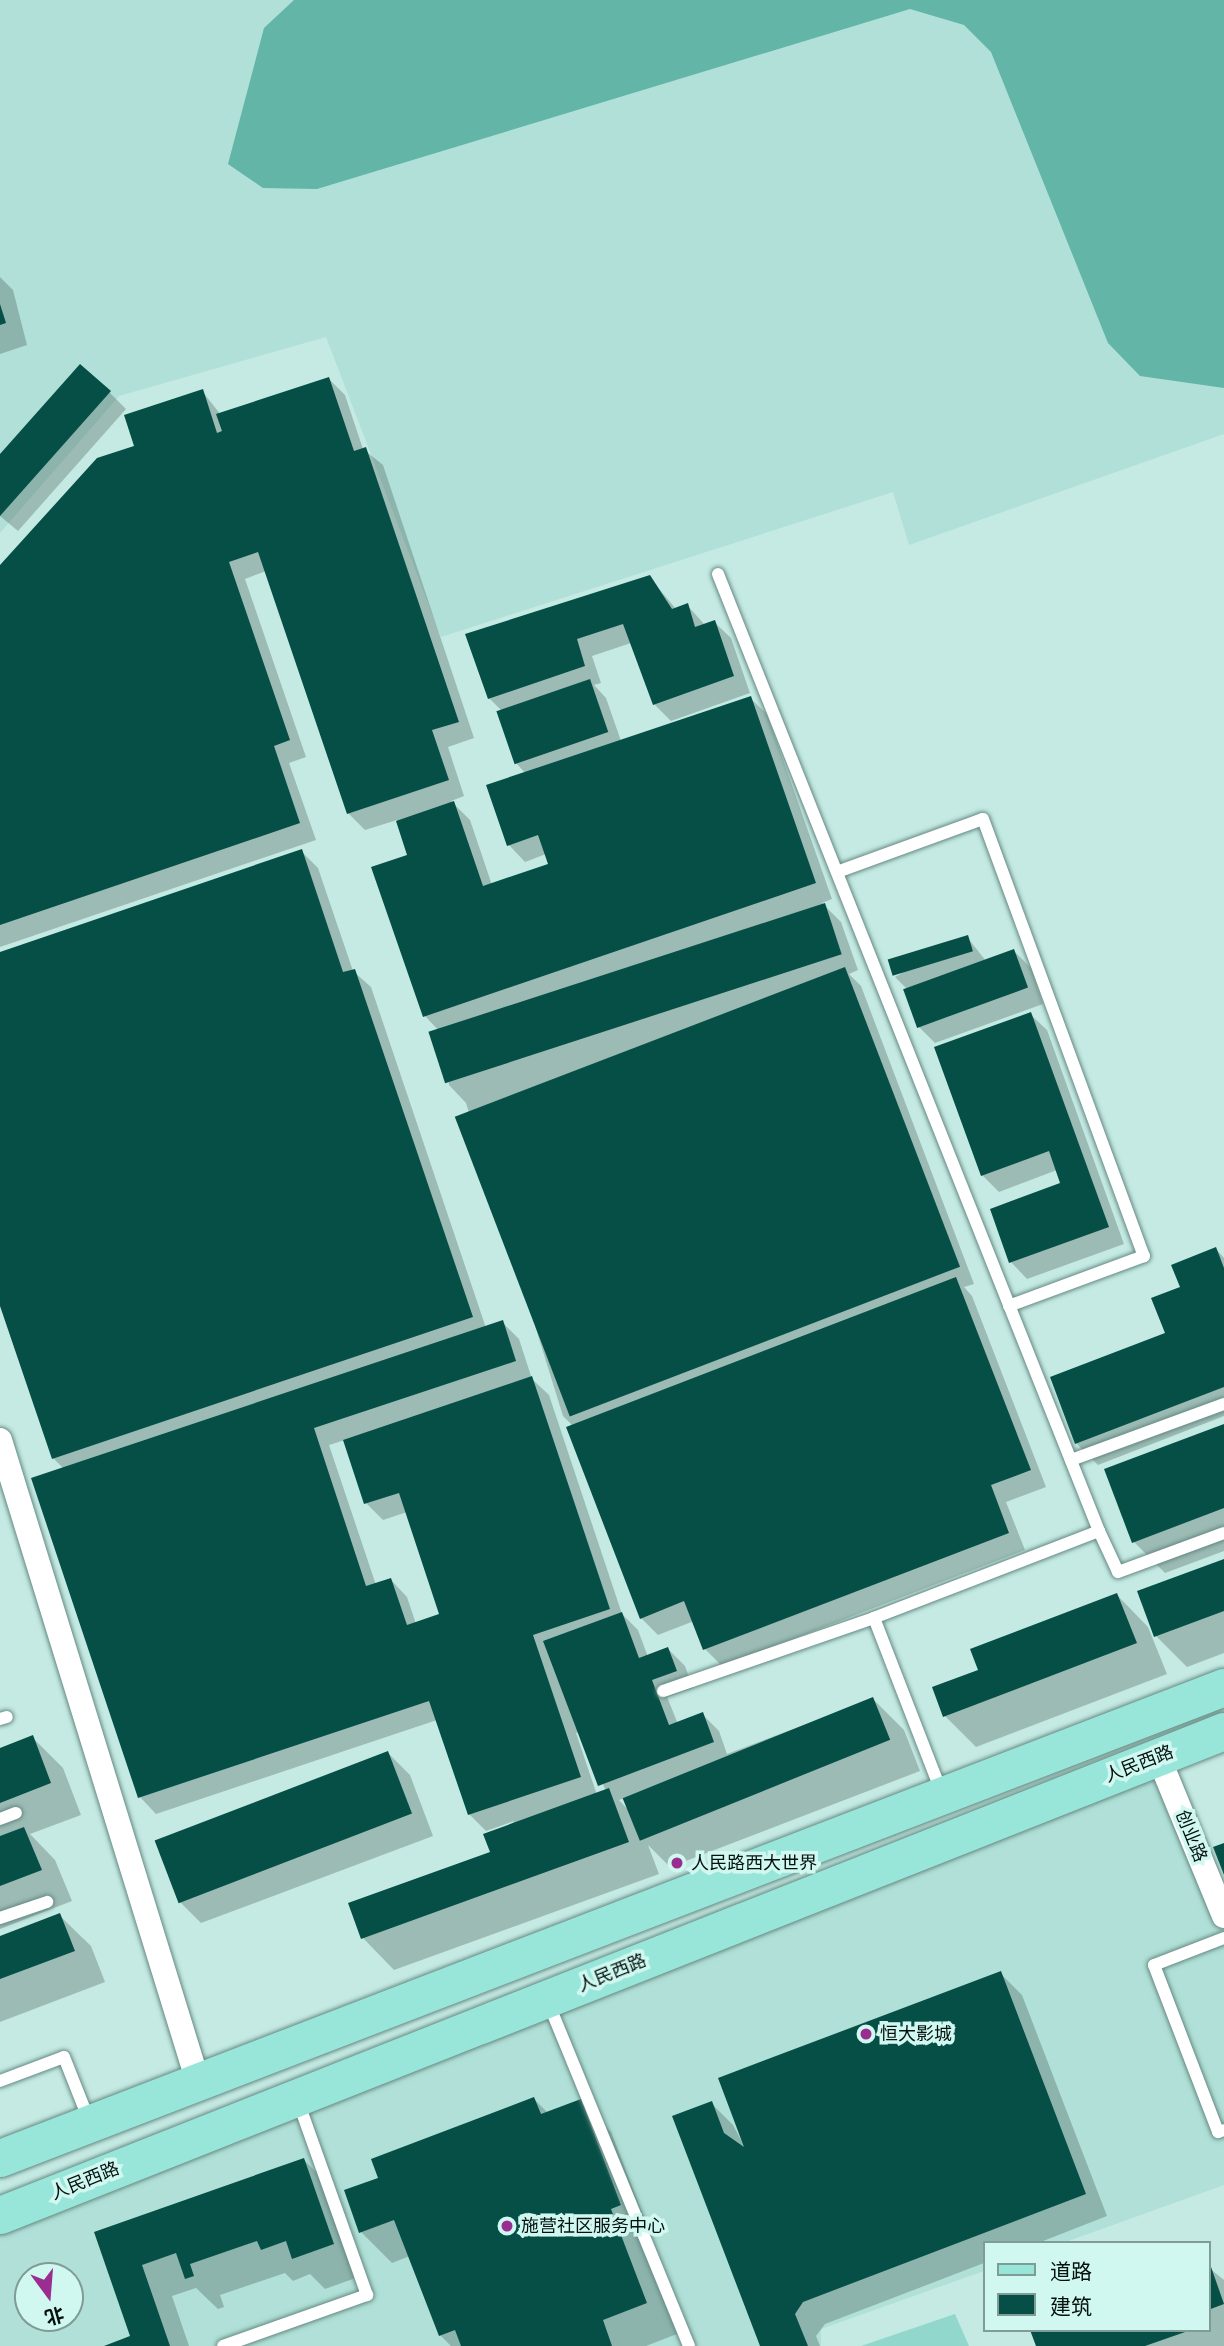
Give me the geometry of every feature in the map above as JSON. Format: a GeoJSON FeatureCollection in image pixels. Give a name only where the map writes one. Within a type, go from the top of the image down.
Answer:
{"type":"FeatureCollection","features":[{"type":"Feature","properties":{"kind":"main road"},"geometry":{"type":"LineString","coordinates":[[0,2158],[1224,1686]]}},
{"type":"Feature","properties":{"kind":"main road","name":"人民西路"},"geometry":{"type":"LineString","coordinates":[[0,2215],[1224,1731]]}},
{"type":"Feature","properties":{"kind":"street"},"geometry":{"type":"LineString","coordinates":[[0,1440],[198,2082]]}},
{"type":"Feature","properties":{"kind":"street","name":"创业路"},"geometry":{"type":"LineString","coordinates":[[1158,1756],[1224,1916]]}},
{"type":"Feature","properties":{"kind":"lane"},"geometry":{"type":"LineString","coordinates":[[718,574],[1099,1531],[1118,1572],[1224,1533]]}},
{"type":"Feature","properties":{"kind":"lane"},"geometry":{"type":"LineString","coordinates":[[837,872],[983,819],[1143,1256],[1009,1306]]}},
{"type":"Feature","properties":{"kind":"lane"},"geometry":{"type":"LineString","coordinates":[[1071,1460],[1224,1404]]}},
{"type":"Feature","properties":{"kind":"lane"},"geometry":{"type":"LineString","coordinates":[[663,1692],[874,1618],[1099,1531]]}},
{"type":"Feature","properties":{"kind":"lane"},"geometry":{"type":"LineString","coordinates":[[874,1618],[942,1795]]}},
{"type":"Feature","properties":{"kind":"lane"},"geometry":{"type":"LineString","coordinates":[[0,1819],[16,1813]]}},
{"type":"Feature","properties":{"kind":"lane"},"geometry":{"type":"LineString","coordinates":[[0,1919],[47,1902]]}},
{"type":"Feature","properties":{"kind":"lane"},"geometry":{"type":"LineString","coordinates":[[1224,1938],[1154,1965],[1219,2132],[1224,2130]]}},
{"type":"Feature","properties":{"kind":"lane"},"geometry":{"type":"LineString","coordinates":[[546,1999],[689,2346]]}},
{"type":"Feature","properties":{"kind":"lane"},"geometry":{"type":"LineString","coordinates":[[0,2081],[64,2057],[90,2123]]}},
{"type":"Feature","properties":{"kind":"lane"},"geometry":{"type":"LineString","coordinates":[[223,2346],[367,2295],[297,2097]]}},
{"type":"Feature","properties":{"kind":"shaded area"},"geometry":{"type":"Polygon","coordinates":[[[0,0],[1224,0],[1224,434],[909,545],[893,492],[441,637],[326,337],[119,396],[0,533],[0,0]]]}},
{"type":"Feature","properties":{"kind":"shaded area"},"geometry":{"type":"Polygon","coordinates":[[[294,0],[1224,0],[1224,388],[1140,376],[1108,343],[991,52],[964,25],[910,9],[317,189],[263,188],[228,164],[264,28],[294,0]]]}},
{"type":"Feature","properties":{"kind":"shaded area"},"geometry":{"type":"Polygon","coordinates":[[[1158,1756],[1224,1916],[1224,2185],[1069,2241],[982,2241],[982,2272],[821,2329],[821,2346],[0,2346],[0,2215],[1158,1756]]]}},
{"type":"Feature","properties":{"kind":"shaded area"},"geometry":{"type":"Polygon","coordinates":[[[955,2314],[969,2346],[861,2346],[955,2314]]]}},
{"type":"Feature","properties":{"kind":"building"},"geometry":{"type":"Polygon","coordinates":[[[0,304],[6,323],[0,325],[0,304]]]}},
{"type":"Feature","properties":{"kind":"building"},"geometry":{"type":"Polygon","coordinates":[[[80,364],[111,391],[0,516],[0,454],[80,364]]]}},
{"type":"Feature","properties":{"kind":"building"},"geometry":{"type":"Polygon","coordinates":[[[329,377],[354,451],[366,447],[459,722],[432,730],[449,780],[347,814],[258,552],[229,562],[290,740],[274,746],[300,823],[0,925],[0,565],[97,458],[134,446],[124,415],[203,389],[217,433],[222,431],[216,414],[329,377]]]}},
{"type":"Feature","properties":{"kind":"building"},"geometry":{"type":"Polygon","coordinates":[[[650,575],[672,609],[688,603],[695,627],[715,620],[734,676],[653,705],[623,624],[577,639],[585,666],[488,699],[465,634],[650,575]]]}},
{"type":"Feature","properties":{"kind":"building"},"geometry":{"type":"Polygon","coordinates":[[[590,679],[608,732],[515,764],[496,711],[590,679]]]}},
{"type":"Feature","properties":{"kind":"building"},"geometry":{"type":"Polygon","coordinates":[[[751,696],[816,883],[423,1017],[371,867],[407,855],[396,821],[454,801],[483,886],[548,864],[538,835],[507,846],[486,785],[751,696]]]}},
{"type":"Feature","properties":{"kind":"building"},"geometry":{"type":"Polygon","coordinates":[[[302,849],[343,972],[355,969],[473,1317],[52,1459],[0,1306],[0,952],[302,849]]]}},
{"type":"Feature","properties":{"kind":"building"},"geometry":{"type":"Polygon","coordinates":[[[825,903],[842,954],[445,1083],[428,1032],[825,903]]]}},
{"type":"Feature","properties":{"kind":"building"},"geometry":{"type":"Polygon","coordinates":[[[968,935],[973,951],[893,976],[888,960],[968,935]]]}},
{"type":"Feature","properties":{"kind":"building"},"geometry":{"type":"Polygon","coordinates":[[[1014,949],[1028,988],[917,1028],[903,989],[1014,949]]]}},
{"type":"Feature","properties":{"kind":"building"},"geometry":{"type":"Polygon","coordinates":[[[845,967],[960,1267],[570,1416],[455,1117],[845,967]]]}},
{"type":"Feature","properties":{"kind":"building"},"geometry":{"type":"Polygon","coordinates":[[[1031,1012],[1109,1227],[1009,1263],[990,1209],[1060,1183],[1049,1151],[981,1176],[934,1047],[1031,1012]]]}},
{"type":"Feature","properties":{"kind":"building"},"geometry":{"type":"Polygon","coordinates":[[[1216,1247],[1224,1268],[1224,1387],[1075,1444],[1050,1377],[1165,1333],[1151,1298],[1180,1287],[1171,1265],[1216,1247]]]}},
{"type":"Feature","properties":{"kind":"building"},"geometry":{"type":"Polygon","coordinates":[[[956,1277],[1031,1470],[991,1485],[1009,1533],[703,1650],[684,1601],[640,1619],[566,1427],[956,1277]]]}},
{"type":"Feature","properties":{"kind":"building"},"geometry":{"type":"Polygon","coordinates":[[[503,1320],[516,1361],[314,1428],[366,1586],[391,1578],[407,1625],[439,1614],[399,1493],[364,1504],[343,1440],[532,1376],[610,1609],[533,1635],[581,1777],[468,1815],[429,1701],[138,1798],[31,1478],[503,1320]]]}},
{"type":"Feature","properties":{"kind":"building"},"geometry":{"type":"Polygon","coordinates":[[[1224,1424],[1224,1508],[1132,1543],[1104,1469],[1224,1424]]]}},
{"type":"Feature","properties":{"kind":"building"},"geometry":{"type":"Polygon","coordinates":[[[1224,1559],[1224,1611],[1154,1637],[1137,1591],[1224,1559]]]}},
{"type":"Feature","properties":{"kind":"building"},"geometry":{"type":"Polygon","coordinates":[[[1117,1593],[1137,1643],[943,1717],[932,1687],[978,1670],[970,1649],[1117,1593]]]}},
{"type":"Feature","properties":{"kind":"building"},"geometry":{"type":"Polygon","coordinates":[[[622,1612],[639,1658],[668,1647],[677,1671],[652,1680],[669,1725],[703,1712],[714,1742],[598,1786],[543,1641],[622,1612]]]}},
{"type":"Feature","properties":{"kind":"building"},"geometry":{"type":"Polygon","coordinates":[[[873,1697],[890,1740],[640,1841],[623,1798],[873,1697]]]}},
{"type":"Feature","properties":{"kind":"building"},"geometry":{"type":"Polygon","coordinates":[[[33,1735],[51,1783],[0,1803],[0,1748],[33,1735]]]}},
{"type":"Feature","properties":{"kind":"building"},"geometry":{"type":"Polygon","coordinates":[[[388,1751],[412,1814],[179,1903],[155,1841],[388,1751]]]}},
{"type":"Feature","properties":{"kind":"building"},"geometry":{"type":"Polygon","coordinates":[[[609,1788],[629,1842],[361,1939],[348,1903],[490,1852],[483,1834],[609,1788]]]}},
{"type":"Feature","properties":{"kind":"building"},"geometry":{"type":"Polygon","coordinates":[[[24,1827],[42,1870],[0,1886],[0,1836],[24,1827]]]}},
{"type":"Feature","properties":{"kind":"building"},"geometry":{"type":"Polygon","coordinates":[[[1224,1843],[1224,1875],[1213,1847],[1224,1843]]]}},
{"type":"Feature","properties":{"kind":"building"},"geometry":{"type":"Polygon","coordinates":[[[60,1913],[75,1951],[0,1979],[0,1936],[60,1913]]]}},
{"type":"Feature","properties":{"kind":"building"},"geometry":{"type":"Polygon","coordinates":[[[1001,1971],[1086,2194],[803,2302],[795,2314],[808,2346],[760,2346],[672,2116],[712,2101],[724,2133],[744,2147],[718,2078],[1001,1971]]]}},
{"type":"Feature","properties":{"kind":"building","name":"施营社区服务中心"},"geometry":{"type":"Polygon","coordinates":[[[534,2097],[541,2114],[581,2099],[621,2205],[611,2209],[647,2303],[603,2320],[612,2346],[461,2346],[455,2330],[439,2336],[394,2220],[359,2233],[344,2190],[378,2178],[371,2159],[534,2097]]]}},
{"type":"Feature","properties":{"kind":"building"},"geometry":{"type":"Polygon","coordinates":[[[304,2158],[334,2244],[292,2259],[286,2241],[261,2250],[257,2241],[190,2264],[194,2276],[185,2279],[176,2253],[142,2265],[170,2346],[104,2346],[130,2336],[94,2232],[304,2158]]]}},
{"type":"Feature","properties":{"kind":"building"},"geometry":{"type":"Polygon","coordinates":[[[1210,2264],[1224,2304],[1210,2309],[1210,2264]]]}},
{"type":"Feature","properties":{"kind":"building"},"geometry":{"type":"Polygon","coordinates":[[[1031,2332],[1185,2332],[1145,2346],[1036,2346],[1031,2332]]]}},
{"type":"Feature","properties":{"kind":"place","name":"人民路西大世界"},"geometry":{"type":"Point","coordinates":[677,1863]}},
{"type":"Feature","properties":{"kind":"place","name":"恒大影城"},"geometry":{"type":"Point","coordinates":[866,2034]}},
{"type":"Feature","properties":{"kind":"place","name":"施营社区服务中心"},"geometry":{"type":"Point","coordinates":[507,2226]}}]}
